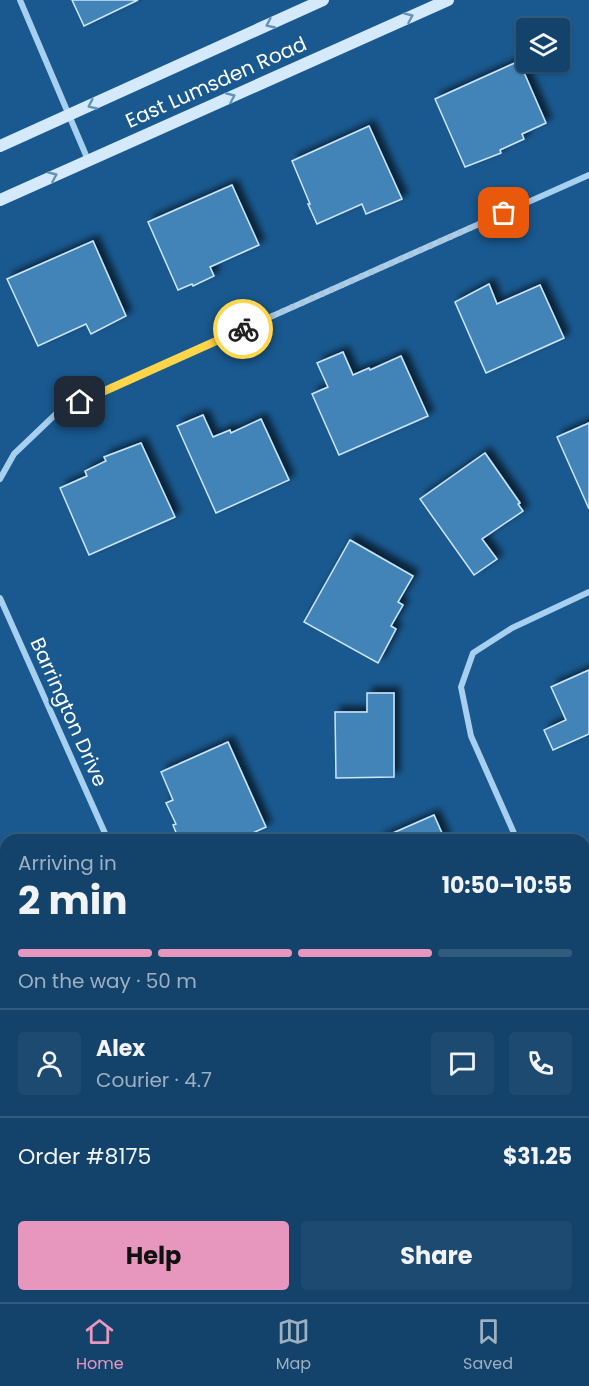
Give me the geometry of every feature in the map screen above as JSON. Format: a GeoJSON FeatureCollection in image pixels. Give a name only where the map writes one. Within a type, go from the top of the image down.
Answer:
{"type":"FeatureCollection","features":[{"type":"Feature","properties":{"kind":"main road","name":"East Lumsden Road"},"geometry":{"type":"LineString","coordinates":[[0,146],[323,0]]}},
{"type":"Feature","properties":{"kind":"main road","name":"East Lumsden Road"},"geometry":{"type":"LineString","coordinates":[[0,200],[448,0]]}},
{"type":"Feature","properties":{"kind":"street"},"geometry":{"type":"LineString","coordinates":[[20,0],[88,161]]}},
{"type":"Feature","properties":{"kind":"street"},"geometry":{"type":"LineString","coordinates":[[0,479],[14,454],[59,411],[589,175]]}},
{"type":"Feature","properties":{"kind":"street"},"geometry":{"type":"LineString","coordinates":[[514,834],[471,736],[461,687],[473,653],[512,628],[589,592]]}},
{"type":"Feature","properties":{"kind":"street","name":"Barrington Drive"},"geometry":{"type":"LineString","coordinates":[[0,598],[105,834]]}},
{"type":"Feature","properties":{"kind":"building"},"geometry":{"type":"Polygon","coordinates":[[[72,0],[138,0],[84,26],[72,0]]]}},
{"type":"Feature","properties":{"kind":"building"},"geometry":{"type":"Polygon","coordinates":[[[516,62],[516,72],[524,72],[546,123],[522,134],[524,139],[500,150],[501,153],[465,167],[435,99],[516,62]]]}},
{"type":"Feature","properties":{"kind":"building"},"geometry":{"type":"Polygon","coordinates":[[[369,126],[402,199],[366,214],[362,204],[317,224],[292,161],[369,126]]]}},
{"type":"Feature","properties":{"kind":"building"},"geometry":{"type":"Polygon","coordinates":[[[232,185],[259,245],[210,267],[214,276],[178,290],[148,222],[232,185]]]}},
{"type":"Feature","properties":{"kind":"building"},"geometry":{"type":"Polygon","coordinates":[[[93,241],[126,316],[91,334],[86,324],[38,346],[7,279],[93,241]]]}},
{"type":"Feature","properties":{"kind":"building"},"geometry":{"type":"Polygon","coordinates":[[[489,284],[497,304],[540,285],[564,338],[486,373],[455,302],[489,284]]]}},
{"type":"Feature","properties":{"kind":"building"},"geometry":{"type":"Polygon","coordinates":[[[343,352],[353,375],[401,356],[428,416],[339,455],[312,394],[328,387],[317,363],[343,352]]]}},
{"type":"Feature","properties":{"kind":"building"},"geometry":{"type":"Polygon","coordinates":[[[203,415],[213,437],[230,430],[231,433],[261,419],[289,480],[216,513],[177,426],[203,415]]]}},
{"type":"Feature","properties":{"kind":"building"},"geometry":{"type":"Polygon","coordinates":[[[589,423],[589,509],[557,437],[589,423]]]}},
{"type":"Feature","properties":{"kind":"building"},"geometry":{"type":"Polygon","coordinates":[[[141,443],[175,517],[89,555],[60,488],[87,476],[85,471],[106,461],[104,457],[141,443]]]}},
{"type":"Feature","properties":{"kind":"building"},"geometry":{"type":"Polygon","coordinates":[[[485,453],[520,503],[518,504],[523,511],[482,539],[497,559],[474,575],[420,499],[485,453]]]}},
{"type":"Feature","properties":{"kind":"building"},"geometry":{"type":"Polygon","coordinates":[[[350,540],[413,576],[398,602],[403,605],[391,626],[396,629],[378,663],[304,622],[350,540]]]}},
{"type":"Feature","properties":{"kind":"building"},"geometry":{"type":"Polygon","coordinates":[[[589,670],[589,734],[553,750],[544,730],[566,720],[551,687],[589,670]]]}},
{"type":"Feature","properties":{"kind":"building"},"geometry":{"type":"Polygon","coordinates":[[[367,693],[394,693],[394,777],[336,778],[335,712],[367,712],[367,693]]]}},
{"type":"Feature","properties":{"kind":"building"},"geometry":{"type":"Polygon","coordinates":[[[228,742],[266,827],[250,834],[177,834],[173,825],[176,824],[166,803],[173,800],[161,772],[228,742]]]}},
{"type":"Feature","properties":{"kind":"building"},"geometry":{"type":"Polygon","coordinates":[[[434,815],[442,834],[391,834],[434,815]]]}},
{"type":"Feature","properties":{"kind":"way so far"},"geometry":{"type":"LineString","coordinates":[[243,329],[504,213]]}},
{"type":"Feature","properties":{"kind":"route"},"geometry":{"type":"LineString","coordinates":[[80,402],[243,329]]}}]}
